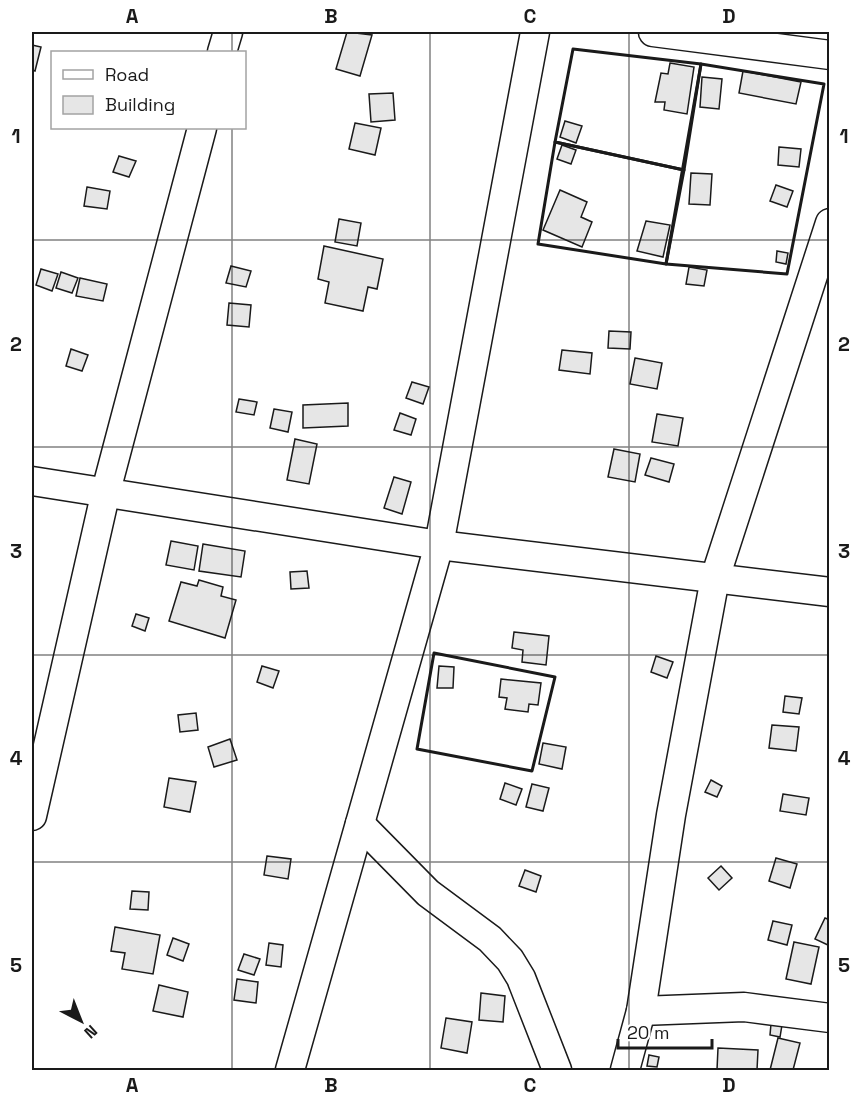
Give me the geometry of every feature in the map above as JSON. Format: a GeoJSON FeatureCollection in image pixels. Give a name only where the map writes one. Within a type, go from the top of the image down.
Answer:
{"type":"FeatureCollection","features":[{"type":"Feature","properties":{"kind":"street"},"geometry":{"type":"LineString","coordinates":[[222,51],[228,32]]}},
{"type":"Feature","properties":{"kind":"street"},"geometry":{"type":"LineString","coordinates":[[290,1071],[439,545],[535,32]]}},
{"type":"Feature","properties":{"kind":"street"},"geometry":{"type":"LineString","coordinates":[[653,32],[830,55]]}},
{"type":"Feature","properties":{"kind":"street"},"geometry":{"type":"LineString","coordinates":[[32,816],[106,491],[202,129]]}},
{"type":"Feature","properties":{"kind":"street"},"geometry":{"type":"LineString","coordinates":[[625,1071],[641,1011],[671,815],[715,578],[830,223]]}},
{"type":"Feature","properties":{"kind":"street"},"geometry":{"type":"LineString","coordinates":[[32,482],[106,491],[439,545],[830,592]]}},
{"type":"Feature","properties":{"kind":"street"},"geometry":{"type":"LineString","coordinates":[[360,824],[428,893],[490,939],[510,960],[521,978],[557,1071]]}},
{"type":"Feature","properties":{"kind":"street"},"geometry":{"type":"LineString","coordinates":[[641,1011],[744,1007],[830,1018]]}},
{"type":"Feature","properties":{"kind":"building"},"geometry":{"type":"Polygon","coordinates":[[[347,32],[372,35],[360,76],[336,69],[347,32]]]}},
{"type":"Feature","properties":{"kind":"building"},"geometry":{"type":"Polygon","coordinates":[[[32,45],[41,47],[35,71],[32,70],[32,45]]]}},
{"type":"Feature","properties":{"kind":"building"},"geometry":{"type":"Polygon","coordinates":[[[670,63],[694,67],[687,114],[664,110],[665,102],[655,102],[661,73],[668,74],[670,63]]]}},
{"type":"Feature","properties":{"kind":"building"},"geometry":{"type":"Polygon","coordinates":[[[743,71],[801,82],[796,104],[739,93],[743,71]]]}},
{"type":"Feature","properties":{"kind":"building"},"geometry":{"type":"Polygon","coordinates":[[[702,77],[722,79],[719,109],[700,107],[702,77]]]}},
{"type":"Feature","properties":{"kind":"building"},"geometry":{"type":"Polygon","coordinates":[[[393,93],[395,120],[371,122],[369,94],[393,93]]]}},
{"type":"Feature","properties":{"kind":"building"},"geometry":{"type":"Polygon","coordinates":[[[565,121],[582,126],[576,143],[560,137],[565,121]]]}},
{"type":"Feature","properties":{"kind":"building"},"geometry":{"type":"Polygon","coordinates":[[[355,123],[381,128],[375,155],[349,149],[355,123]]]}},
{"type":"Feature","properties":{"kind":"building"},"geometry":{"type":"Polygon","coordinates":[[[562,145],[576,150],[571,164],[557,159],[562,145]]]}},
{"type":"Feature","properties":{"kind":"building"},"geometry":{"type":"Polygon","coordinates":[[[779,147],[801,149],[799,167],[778,165],[779,147]]]}},
{"type":"Feature","properties":{"kind":"building"},"geometry":{"type":"Polygon","coordinates":[[[119,156],[136,161],[129,177],[113,172],[119,156]]]}},
{"type":"Feature","properties":{"kind":"building"},"geometry":{"type":"Polygon","coordinates":[[[691,173],[712,174],[710,205],[689,204],[691,173]]]}},
{"type":"Feature","properties":{"kind":"building"},"geometry":{"type":"Polygon","coordinates":[[[776,185],[793,191],[787,207],[770,201],[776,185]]]}},
{"type":"Feature","properties":{"kind":"building"},"geometry":{"type":"Polygon","coordinates":[[[87,187],[110,191],[107,209],[84,206],[87,187]]]}},
{"type":"Feature","properties":{"kind":"building"},"geometry":{"type":"Polygon","coordinates":[[[560,190],[587,202],[581,217],[592,222],[582,247],[543,230],[560,190]]]}},
{"type":"Feature","properties":{"kind":"building"},"geometry":{"type":"Polygon","coordinates":[[[339,219],[361,223],[357,246],[335,242],[339,219]]]}},
{"type":"Feature","properties":{"kind":"building"},"geometry":{"type":"Polygon","coordinates":[[[646,221],[670,225],[663,257],[637,251],[646,221]]]}},
{"type":"Feature","properties":{"kind":"building"},"geometry":{"type":"Polygon","coordinates":[[[324,246],[383,259],[377,289],[368,287],[363,311],[325,303],[329,282],[318,279],[324,246]]]}},
{"type":"Feature","properties":{"kind":"building"},"geometry":{"type":"Polygon","coordinates":[[[777,251],[788,253],[786,264],[776,262],[777,251]]]}},
{"type":"Feature","properties":{"kind":"building"},"geometry":{"type":"Polygon","coordinates":[[[231,266],[251,271],[246,287],[226,283],[231,266]]]}},
{"type":"Feature","properties":{"kind":"building"},"geometry":{"type":"Polygon","coordinates":[[[689,267],[707,270],[704,286],[686,284],[689,267]]]}},
{"type":"Feature","properties":{"kind":"building"},"geometry":{"type":"Polygon","coordinates":[[[41,269],[58,274],[52,291],[36,285],[41,269]]]}},
{"type":"Feature","properties":{"kind":"building"},"geometry":{"type":"Polygon","coordinates":[[[61,272],[78,278],[72,293],[56,288],[61,272]]]}},
{"type":"Feature","properties":{"kind":"building"},"geometry":{"type":"Polygon","coordinates":[[[80,278],[107,284],[103,301],[76,296],[80,278]]]}},
{"type":"Feature","properties":{"kind":"building"},"geometry":{"type":"Polygon","coordinates":[[[229,303],[251,305],[249,327],[227,325],[229,303]]]}},
{"type":"Feature","properties":{"kind":"building"},"geometry":{"type":"Polygon","coordinates":[[[609,331],[631,332],[630,349],[608,348],[609,331]]]}},
{"type":"Feature","properties":{"kind":"building"},"geometry":{"type":"Polygon","coordinates":[[[71,349],[88,355],[82,371],[66,366],[71,349]]]}},
{"type":"Feature","properties":{"kind":"building"},"geometry":{"type":"Polygon","coordinates":[[[562,350],[592,353],[590,374],[559,370],[562,350]]]}},
{"type":"Feature","properties":{"kind":"building"},"geometry":{"type":"Polygon","coordinates":[[[635,358],[662,363],[657,389],[630,384],[635,358]]]}},
{"type":"Feature","properties":{"kind":"building"},"geometry":{"type":"Polygon","coordinates":[[[412,382],[429,387],[423,404],[406,398],[412,382]]]}},
{"type":"Feature","properties":{"kind":"building"},"geometry":{"type":"Polygon","coordinates":[[[239,399],[257,402],[254,415],[236,412],[239,399]]]}},
{"type":"Feature","properties":{"kind":"building"},"geometry":{"type":"Polygon","coordinates":[[[348,403],[348,426],[303,428],[303,405],[348,403]]]}},
{"type":"Feature","properties":{"kind":"building"},"geometry":{"type":"Polygon","coordinates":[[[274,409],[292,412],[288,432],[270,428],[274,409]]]}},
{"type":"Feature","properties":{"kind":"building"},"geometry":{"type":"Polygon","coordinates":[[[400,413],[416,419],[411,435],[394,430],[400,413]]]}},
{"type":"Feature","properties":{"kind":"building"},"geometry":{"type":"Polygon","coordinates":[[[657,414],[683,418],[678,446],[652,442],[657,414]]]}},
{"type":"Feature","properties":{"kind":"building"},"geometry":{"type":"Polygon","coordinates":[[[295,439],[317,444],[309,484],[287,480],[295,439]]]}},
{"type":"Feature","properties":{"kind":"building"},"geometry":{"type":"Polygon","coordinates":[[[614,449],[640,454],[635,482],[608,477],[614,449]]]}},
{"type":"Feature","properties":{"kind":"building"},"geometry":{"type":"Polygon","coordinates":[[[651,458],[674,464],[669,482],[645,475],[651,458]]]}},
{"type":"Feature","properties":{"kind":"building"},"geometry":{"type":"Polygon","coordinates":[[[394,477],[411,482],[402,514],[384,508],[394,477]]]}},
{"type":"Feature","properties":{"kind":"building"},"geometry":{"type":"Polygon","coordinates":[[[171,541],[198,546],[194,570],[166,565],[171,541]]]}},
{"type":"Feature","properties":{"kind":"building"},"geometry":{"type":"Polygon","coordinates":[[[203,544],[245,551],[241,577],[199,571],[203,544]]]}},
{"type":"Feature","properties":{"kind":"building"},"geometry":{"type":"Polygon","coordinates":[[[307,571],[309,588],[291,589],[290,572],[307,571]]]}},
{"type":"Feature","properties":{"kind":"building"},"geometry":{"type":"Polygon","coordinates":[[[199,580],[223,587],[221,596],[236,600],[225,638],[169,621],[181,582],[197,586],[199,580]]]}},
{"type":"Feature","properties":{"kind":"building"},"geometry":{"type":"Polygon","coordinates":[[[136,614],[149,618],[145,631],[132,626],[136,614]]]}},
{"type":"Feature","properties":{"kind":"building"},"geometry":{"type":"Polygon","coordinates":[[[514,632],[549,636],[546,665],[522,662],[523,650],[512,648],[514,632]]]}},
{"type":"Feature","properties":{"kind":"building"},"geometry":{"type":"Polygon","coordinates":[[[656,656],[673,662],[667,678],[651,672],[656,656]]]}},
{"type":"Feature","properties":{"kind":"building"},"geometry":{"type":"Polygon","coordinates":[[[262,666],[279,671],[273,688],[257,682],[262,666]]]}},
{"type":"Feature","properties":{"kind":"building"},"geometry":{"type":"Polygon","coordinates":[[[439,666],[454,667],[453,688],[437,688],[439,666]]]}},
{"type":"Feature","properties":{"kind":"building"},"geometry":{"type":"Polygon","coordinates":[[[501,679],[541,683],[538,705],[529,704],[528,712],[505,709],[507,698],[499,697],[501,679]]]}},
{"type":"Feature","properties":{"kind":"building"},"geometry":{"type":"Polygon","coordinates":[[[785,696],[802,698],[799,714],[783,712],[785,696]]]}},
{"type":"Feature","properties":{"kind":"building"},"geometry":{"type":"Polygon","coordinates":[[[196,713],[198,730],[180,732],[178,715],[196,713]]]}},
{"type":"Feature","properties":{"kind":"building"},"geometry":{"type":"Polygon","coordinates":[[[772,725],[799,727],[796,751],[769,748],[772,725]]]}},
{"type":"Feature","properties":{"kind":"building"},"geometry":{"type":"Polygon","coordinates":[[[230,739],[237,760],[214,767],[208,747],[230,739]]]}},
{"type":"Feature","properties":{"kind":"building"},"geometry":{"type":"Polygon","coordinates":[[[543,743],[566,747],[562,769],[539,764],[543,743]]]}},
{"type":"Feature","properties":{"kind":"building"},"geometry":{"type":"Polygon","coordinates":[[[169,778],[196,782],[190,812],[164,807],[169,778]]]}},
{"type":"Feature","properties":{"kind":"building"},"geometry":{"type":"Polygon","coordinates":[[[711,780],[722,786],[717,797],[705,792],[711,780]]]}},
{"type":"Feature","properties":{"kind":"building"},"geometry":{"type":"Polygon","coordinates":[[[505,783],[522,789],[516,805],[500,799],[505,783]]]}},
{"type":"Feature","properties":{"kind":"building"},"geometry":{"type":"Polygon","coordinates":[[[532,784],[549,788],[543,811],[526,807],[532,784]]]}},
{"type":"Feature","properties":{"kind":"building"},"geometry":{"type":"Polygon","coordinates":[[[783,794],[809,798],[806,815],[780,811],[783,794]]]}},
{"type":"Feature","properties":{"kind":"building"},"geometry":{"type":"Polygon","coordinates":[[[267,856],[291,859],[288,879],[264,875],[267,856]]]}},
{"type":"Feature","properties":{"kind":"building"},"geometry":{"type":"Polygon","coordinates":[[[776,858],[797,864],[790,888],[769,881],[776,858]]]}},
{"type":"Feature","properties":{"kind":"building"},"geometry":{"type":"Polygon","coordinates":[[[721,866],[732,878],[719,890],[708,878],[721,866]]]}},
{"type":"Feature","properties":{"kind":"building"},"geometry":{"type":"Polygon","coordinates":[[[525,870],[541,876],[536,892],[519,886],[525,870]]]}},
{"type":"Feature","properties":{"kind":"building"},"geometry":{"type":"Polygon","coordinates":[[[132,891],[149,892],[148,910],[130,909],[132,891]]]}},
{"type":"Feature","properties":{"kind":"building"},"geometry":{"type":"Polygon","coordinates":[[[825,918],[830,920],[830,946],[815,939],[825,918]]]}},
{"type":"Feature","properties":{"kind":"building"},"geometry":{"type":"Polygon","coordinates":[[[773,921],[792,925],[787,945],[768,940],[773,921]]]}},
{"type":"Feature","properties":{"kind":"building"},"geometry":{"type":"Polygon","coordinates":[[[115,927],[160,935],[153,974],[122,969],[125,953],[111,951],[115,927]]]}},
{"type":"Feature","properties":{"kind":"building"},"geometry":{"type":"Polygon","coordinates":[[[173,938],[189,944],[183,961],[167,955],[173,938]]]}},
{"type":"Feature","properties":{"kind":"building"},"geometry":{"type":"Polygon","coordinates":[[[794,942],[819,947],[811,984],[786,979],[794,942]]]}},
{"type":"Feature","properties":{"kind":"building"},"geometry":{"type":"Polygon","coordinates":[[[269,943],[283,945],[281,967],[266,965],[269,943]]]}},
{"type":"Feature","properties":{"kind":"building"},"geometry":{"type":"Polygon","coordinates":[[[244,954],[260,959],[254,975],[238,970],[244,954]]]}},
{"type":"Feature","properties":{"kind":"building"},"geometry":{"type":"Polygon","coordinates":[[[237,979],[258,982],[256,1003],[234,1000],[237,979]]]}},
{"type":"Feature","properties":{"kind":"building"},"geometry":{"type":"Polygon","coordinates":[[[159,985],[188,992],[183,1017],[153,1011],[159,985]]]}},
{"type":"Feature","properties":{"kind":"building"},"geometry":{"type":"Polygon","coordinates":[[[481,993],[505,996],[503,1022],[479,1020],[481,993]]]}},
{"type":"Feature","properties":{"kind":"building"},"geometry":{"type":"Polygon","coordinates":[[[446,1018],[472,1022],[467,1053],[441,1048],[446,1018]]]}},
{"type":"Feature","properties":{"kind":"building"},"geometry":{"type":"Polygon","coordinates":[[[771,1024],[782,1025],[780,1037],[770,1035],[771,1024]]]}},
{"type":"Feature","properties":{"kind":"building"},"geometry":{"type":"Polygon","coordinates":[[[778,1038],[800,1043],[793,1070],[770,1070],[778,1038]]]}},
{"type":"Feature","properties":{"kind":"building"},"geometry":{"type":"Polygon","coordinates":[[[718,1048],[758,1050],[757,1070],[717,1070],[718,1048]]]}},
{"type":"Feature","properties":{"kind":"building"},"geometry":{"type":"Polygon","coordinates":[[[649,1055],[659,1057],[657,1067],[647,1066],[649,1055]]]}},
{"type":"Feature","properties":{"kind":"wall"},"geometry":{"type":"LineString","coordinates":[[573,49],[701,64],[684,170],[555,142],[573,49]]}},
{"type":"Feature","properties":{"kind":"wall"},"geometry":{"type":"LineString","coordinates":[[701,64],[824,84],[787,274],[666,264],[701,64]]}},
{"type":"Feature","properties":{"kind":"wall"},"geometry":{"type":"LineString","coordinates":[[555,142],[684,170],[666,264],[538,244],[555,142]]}},
{"type":"Feature","properties":{"kind":"wall"},"geometry":{"type":"LineString","coordinates":[[434,653],[555,677],[532,771],[417,749],[434,653]]}}]}
